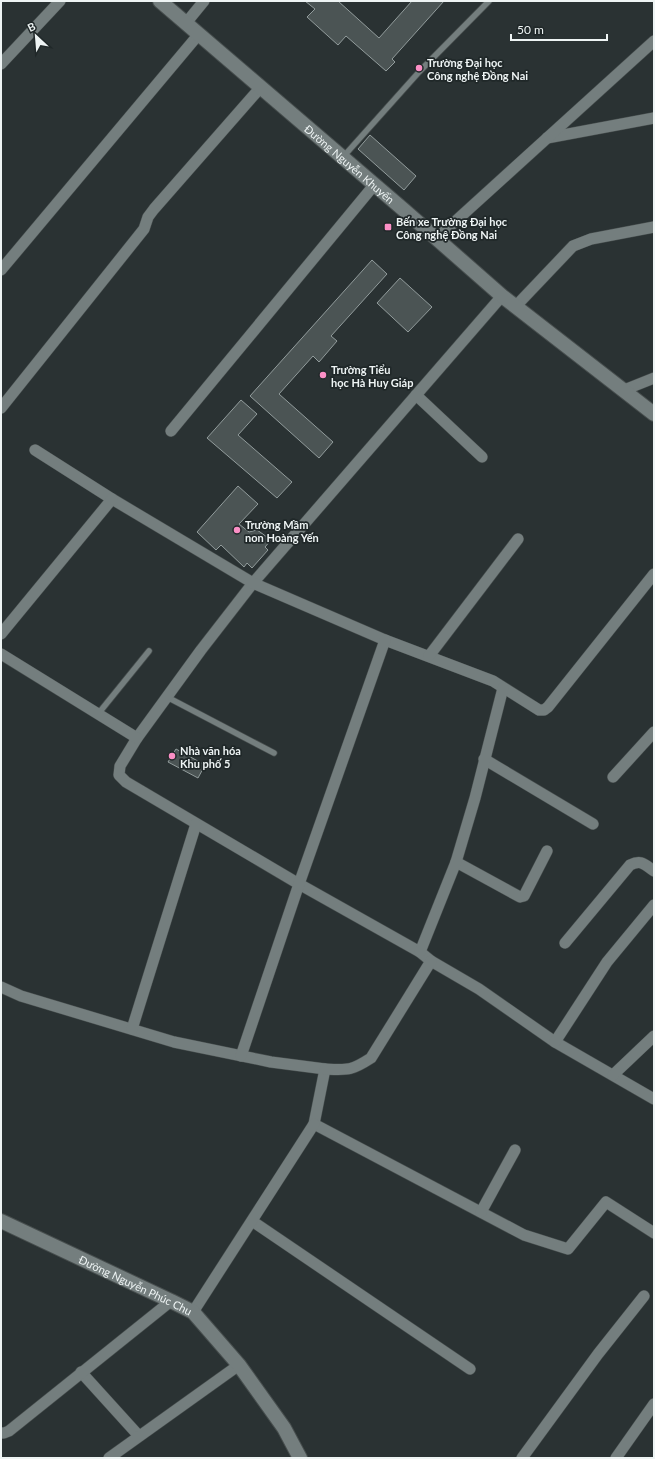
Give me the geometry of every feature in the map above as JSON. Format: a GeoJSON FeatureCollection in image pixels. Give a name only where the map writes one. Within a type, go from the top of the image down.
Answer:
{"type":"FeatureCollection","features":[{"type":"Feature","properties":{"kind":"street"},"geometry":{"type":"LineString","coordinates":[[1,64],[60,1]]}},
{"type":"Feature","properties":{"kind":"street","name":"Đường Nguyễn Khuyến"},"geometry":{"type":"LineString","coordinates":[[160,1],[375,184],[515,307],[654,414]]}},
{"type":"Feature","properties":{"kind":"street"},"geometry":{"type":"LineString","coordinates":[[186,23],[204,1]]}},
{"type":"Feature","properties":{"kind":"street"},"geometry":{"type":"LineString","coordinates":[[1,270],[199,34]]}},
{"type":"Feature","properties":{"kind":"street"},"geometry":{"type":"LineString","coordinates":[[437,238],[654,41]]}},
{"type":"Feature","properties":{"kind":"street"},"geometry":{"type":"LineString","coordinates":[[1,408],[142,233],[148,217],[261,87]]}},
{"type":"Feature","properties":{"kind":"street"},"geometry":{"type":"LineString","coordinates":[[547,138],[654,118]]}},
{"type":"Feature","properties":{"kind":"street"},"geometry":{"type":"LineString","coordinates":[[171,431],[375,184]]}},
{"type":"Feature","properties":{"kind":"street"},"geometry":{"type":"LineString","coordinates":[[515,307],[573,246],[591,239],[654,227]]}},
{"type":"Feature","properties":{"kind":"street"},"geometry":{"type":"LineString","coordinates":[[502,296],[252,583],[137,738],[120,766],[119,775],[126,782],[196,824],[420,952],[431,961],[479,989],[556,1042],[654,1099]]}},
{"type":"Feature","properties":{"kind":"street"},"geometry":{"type":"LineString","coordinates":[[624,390],[654,378]]}},
{"type":"Feature","properties":{"kind":"street"},"geometry":{"type":"LineString","coordinates":[[416,395],[482,457]]}},
{"type":"Feature","properties":{"kind":"street"},"geometry":{"type":"LineString","coordinates":[[35,450],[112,499],[252,583],[385,640],[493,681],[539,710],[544,710],[548,707],[654,574]]}},
{"type":"Feature","properties":{"kind":"street"},"geometry":{"type":"LineString","coordinates":[[1,634],[112,499]]}},
{"type":"Feature","properties":{"kind":"street"},"geometry":{"type":"LineString","coordinates":[[429,656],[518,539]]}},
{"type":"Feature","properties":{"kind":"street"},"geometry":{"type":"LineString","coordinates":[[242,1056],[299,884],[385,640]]}},
{"type":"Feature","properties":{"kind":"street"},"geometry":{"type":"LineString","coordinates":[[1,654],[137,738]]}},
{"type":"Feature","properties":{"kind":"street"},"geometry":{"type":"LineString","coordinates":[[420,952],[456,862],[475,798],[503,688]]}},
{"type":"Feature","properties":{"kind":"street"},"geometry":{"type":"LineString","coordinates":[[613,777],[654,732]]}},
{"type":"Feature","properties":{"kind":"street"},"geometry":{"type":"LineString","coordinates":[[484,760],[593,824]]}},
{"type":"Feature","properties":{"kind":"street"},"geometry":{"type":"LineString","coordinates":[[132,1029],[196,824]]}},
{"type":"Feature","properties":{"kind":"street"},"geometry":{"type":"LineString","coordinates":[[456,862],[520,897],[524,896],[547,851]]}},
{"type":"Feature","properties":{"kind":"street"},"geometry":{"type":"LineString","coordinates":[[565,943],[630,865],[636,862],[641,862],[654,871]]}},
{"type":"Feature","properties":{"kind":"street"},"geometry":{"type":"LineString","coordinates":[[556,1042],[607,962],[654,905]]}},
{"type":"Feature","properties":{"kind":"street"},"geometry":{"type":"LineString","coordinates":[[1,987],[21,996],[174,1042],[271,1062],[325,1069],[346,1070],[357,1067],[371,1058],[431,961]]}},
{"type":"Feature","properties":{"kind":"street"},"geometry":{"type":"LineString","coordinates":[[613,1075],[654,1036]]}},
{"type":"Feature","properties":{"kind":"street"},"geometry":{"type":"LineString","coordinates":[[193,1312],[314,1124],[325,1069]]}},
{"type":"Feature","properties":{"kind":"street"},"geometry":{"type":"LineString","coordinates":[[314,1124],[524,1235],[566,1250],[606,1202],[654,1234]]}},
{"type":"Feature","properties":{"kind":"street"},"geometry":{"type":"LineString","coordinates":[[481,1212],[515,1150]]}},
{"type":"Feature","properties":{"kind":"street"},"geometry":{"type":"LineString","coordinates":[[252,1221],[470,1369]]}},
{"type":"Feature","properties":{"kind":"street","name":"Đường Nguyễn Phúc Chu"},"geometry":{"type":"LineString","coordinates":[[2,1224],[193,1312],[238,1365],[284,1428],[300,1458]]}},
{"type":"Feature","properties":{"kind":"street"},"geometry":{"type":"LineString","coordinates":[[522,1458],[598,1354],[644,1296]]}},
{"type":"Feature","properties":{"kind":"street"},"geometry":{"type":"LineString","coordinates":[[1,1433],[9,1431],[171,1301]]}},
{"type":"Feature","properties":{"kind":"street"},"geometry":{"type":"LineString","coordinates":[[109,1458],[238,1365]]}},
{"type":"Feature","properties":{"kind":"street"},"geometry":{"type":"LineString","coordinates":[[81,1372],[139,1436]]}},
{"type":"Feature","properties":{"kind":"street"},"geometry":{"type":"LineString","coordinates":[[616,1458],[653,1407]]}},
{"type":"Feature","properties":{"kind":"lane"},"geometry":{"type":"LineString","coordinates":[[343,157],[419,72],[489,1]]}},
{"type":"Feature","properties":{"kind":"lane"},"geometry":{"type":"LineString","coordinates":[[98,714],[149,651]]}},
{"type":"Feature","properties":{"kind":"lane"},"geometry":{"type":"LineString","coordinates":[[166,697],[274,753]]}},
{"type":"Feature","properties":{"kind":"building"},"geometry":{"type":"Polygon","coordinates":[[[305,1],[338,1],[379,38],[412,1],[444,1],[392,59],[395,62],[386,71],[346,36],[338,45],[307,17],[315,9],[305,1]]]}},
{"type":"Feature","properties":{"kind":"building"},"geometry":{"type":"Polygon","coordinates":[[[370,135],[416,176],[404,190],[358,149],[370,135]]]}},
{"type":"Feature","properties":{"kind":"building"},"geometry":{"type":"Polygon","coordinates":[[[372,260],[387,274],[331,336],[337,341],[319,362],[313,356],[279,394],[333,442],[319,458],[250,396],[372,260]]]}},
{"type":"Feature","properties":{"kind":"building"},"geometry":{"type":"Polygon","coordinates":[[[400,278],[432,307],[408,332],[377,303],[400,278]]]}},
{"type":"Feature","properties":{"kind":"building"},"geometry":{"type":"Polygon","coordinates":[[[241,400],[257,414],[238,435],[292,482],[277,498],[207,438],[241,400]]]}},
{"type":"Feature","properties":{"kind":"building"},"geometry":{"type":"Polygon","coordinates":[[[238,486],[258,504],[239,524],[249,532],[257,530],[271,540],[265,547],[268,550],[252,568],[247,563],[244,567],[221,545],[216,550],[197,532],[238,486]]]}},
{"type":"Feature","properties":{"kind":"building"},"geometry":{"type":"Polygon","coordinates":[[[176,749],[205,765],[198,778],[168,762],[176,749]]]}},
{"type":"Feature","properties":{"kind":"place","name":"Trường Đại học Công nghệ Đồng Nai"},"geometry":{"type":"Point","coordinates":[419,68]}},
{"type":"Feature","properties":{"kind":"place","name":"Bến xe Trường Đại học Công nghệ Đồng Nai"},"geometry":{"type":"Point","coordinates":[388,227]}},
{"type":"Feature","properties":{"kind":"place","name":"Trường Tiểu học Hà Huy Giáp"},"geometry":{"type":"Point","coordinates":[323,375]}},
{"type":"Feature","properties":{"kind":"place","name":"Trường Mầm non Hoàng Yến"},"geometry":{"type":"Point","coordinates":[237,530]}},
{"type":"Feature","properties":{"kind":"place","name":"Nhà văn hóa Khu phố 5"},"geometry":{"type":"Point","coordinates":[172,756]}}]}
